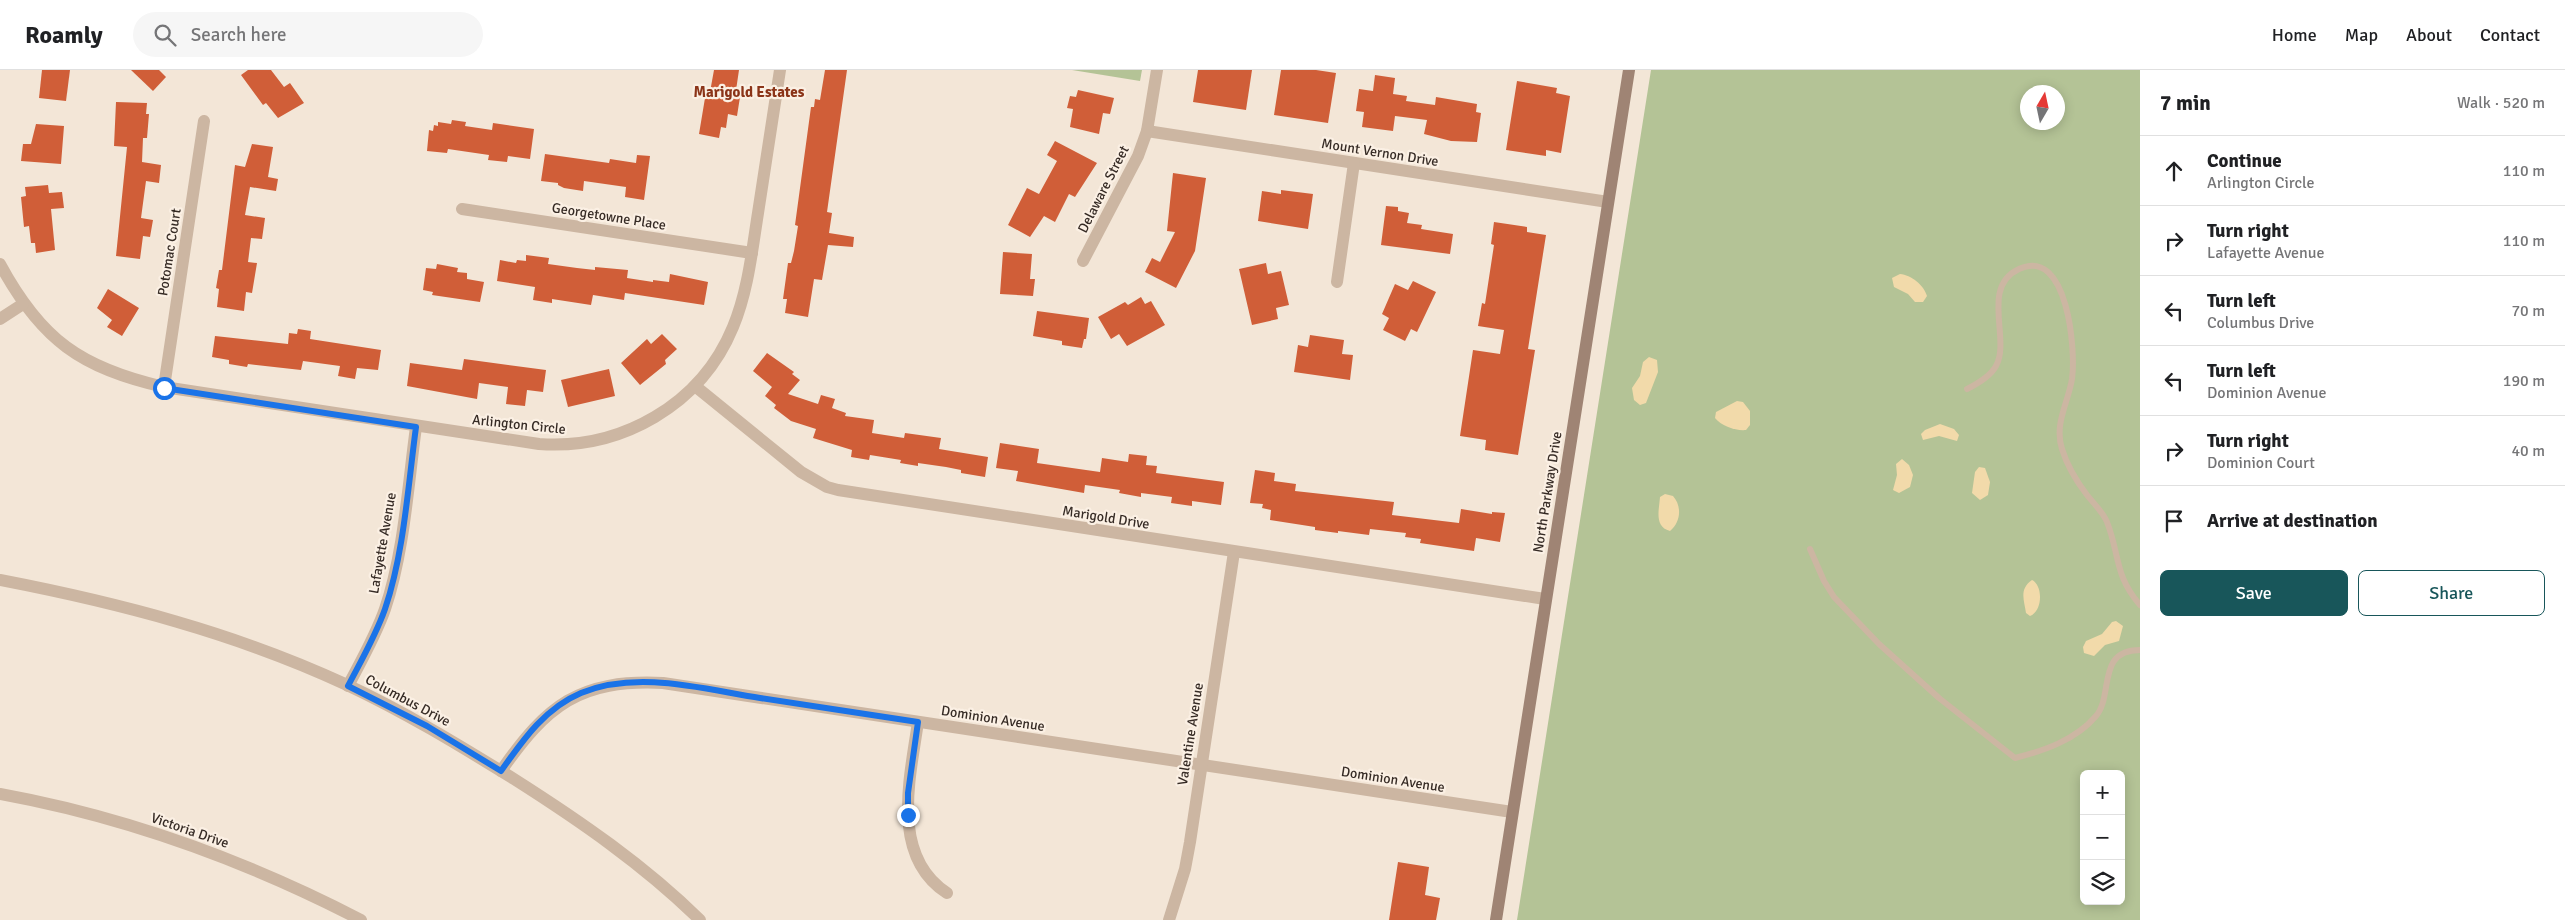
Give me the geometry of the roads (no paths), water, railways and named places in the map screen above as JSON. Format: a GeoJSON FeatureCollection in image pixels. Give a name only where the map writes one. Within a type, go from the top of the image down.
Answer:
{"type":"FeatureCollection","features":[{"type":"Feature","properties":{"kind":"main road","name":"North Parkway Drive"},"geometry":{"type":"LineString","coordinates":[[1496,920],[1629,70]]}},
{"type":"Feature","properties":{"kind":"street","name":"Arlington Circle"},"geometry":{"type":"LineString","coordinates":[[0,264],[23,304],[50,334],[89,361],[114,374],[164,388],[416,427],[539,444],[557,445],[592,442],[642,425],[667,409],[695,386],[716,359],[733,327],[743,301],[752,253],[780,70]]}},
{"type":"Feature","properties":{"kind":"street","name":"Delaware Street"},"geometry":{"type":"LineString","coordinates":[[1083,261],[1135,165],[1147,131],[1157,70]]}},
{"type":"Feature","properties":{"kind":"street","name":"Potomac Court"},"geometry":{"type":"LineString","coordinates":[[164,388],[204,121]]}},
{"type":"Feature","properties":{"kind":"street","name":"Mount Vernon Drive"},"geometry":{"type":"LineString","coordinates":[[1147,131],[1608,202]]}},
{"type":"Feature","properties":{"kind":"street"},"geometry":{"type":"LineString","coordinates":[[1337,282],[1354,163]]}},
{"type":"Feature","properties":{"kind":"street","name":"Georgetowne Place"},"geometry":{"type":"LineString","coordinates":[[462,209],[752,253]]}},
{"type":"Feature","properties":{"kind":"street"},"geometry":{"type":"LineString","coordinates":[[0,319],[23,304]]}},
{"type":"Feature","properties":{"kind":"street","name":"Marigold Drive"},"geometry":{"type":"LineString","coordinates":[[695,386],[801,472],[827,487],[838,490],[1545,599]]}},
{"type":"Feature","properties":{"kind":"street","name":"Lafayette Avenue"},"geometry":{"type":"LineString","coordinates":[[348,686],[382,617],[389,594],[398,552],[416,427]]}},
{"type":"Feature","properties":{"kind":"street","name":"Valentine Avenue"},"geometry":{"type":"LineString","coordinates":[[1169,920],[1185,869],[1234,552]]}},
{"type":"Feature","properties":{"kind":"street","name":"Columbus Drive"},"geometry":{"type":"LineString","coordinates":[[0,580],[110,603],[189,624],[267,651],[348,686],[427,726],[501,771],[623,852],[700,920]]}},
{"type":"Feature","properties":{"kind":"street","name":"Dominion Avenue"},"geometry":{"type":"LineString","coordinates":[[501,771],[533,728],[559,706],[593,688],[619,683],[663,683],[1512,812]]}},
{"type":"Feature","properties":{"kind":"street"},"geometry":{"type":"LineString","coordinates":[[918,722],[908,793],[911,838],[917,859],[926,875],[947,893]]}},
{"type":"Feature","properties":{"kind":"street","name":"Victoria Drive"},"geometry":{"type":"LineString","coordinates":[[0,794],[74,810],[177,840],[270,876],[361,920]]}},
{"type":"Feature","properties":{"kind":"lane"},"geometry":{"type":"LineString","coordinates":[[1966,389],[1987,376],[1995,368],[1999,359],[1998,304],[2000,292],[2008,279],[2017,269],[2028,266],[2038,267],[2048,272],[2056,280],[2064,302],[2071,352],[2072,378],[2059,424],[2061,448],[2075,477],[2107,521],[2121,578],[2140,605]]}},
{"type":"Feature","properties":{"kind":"lane"},"geometry":{"type":"LineString","coordinates":[[1810,549],[1824,581],[1834,597],[1879,644],[1938,698],[2015,758],[2051,747],[2078,731],[2096,716],[2102,706],[2106,680],[2114,660],[2133,650],[2140,650]]}},
{"type":"Feature","properties":{"kind":"district","name":"Marigold Estates"},"geometry":{"type":"Point","coordinates":[749,92]}}]}
